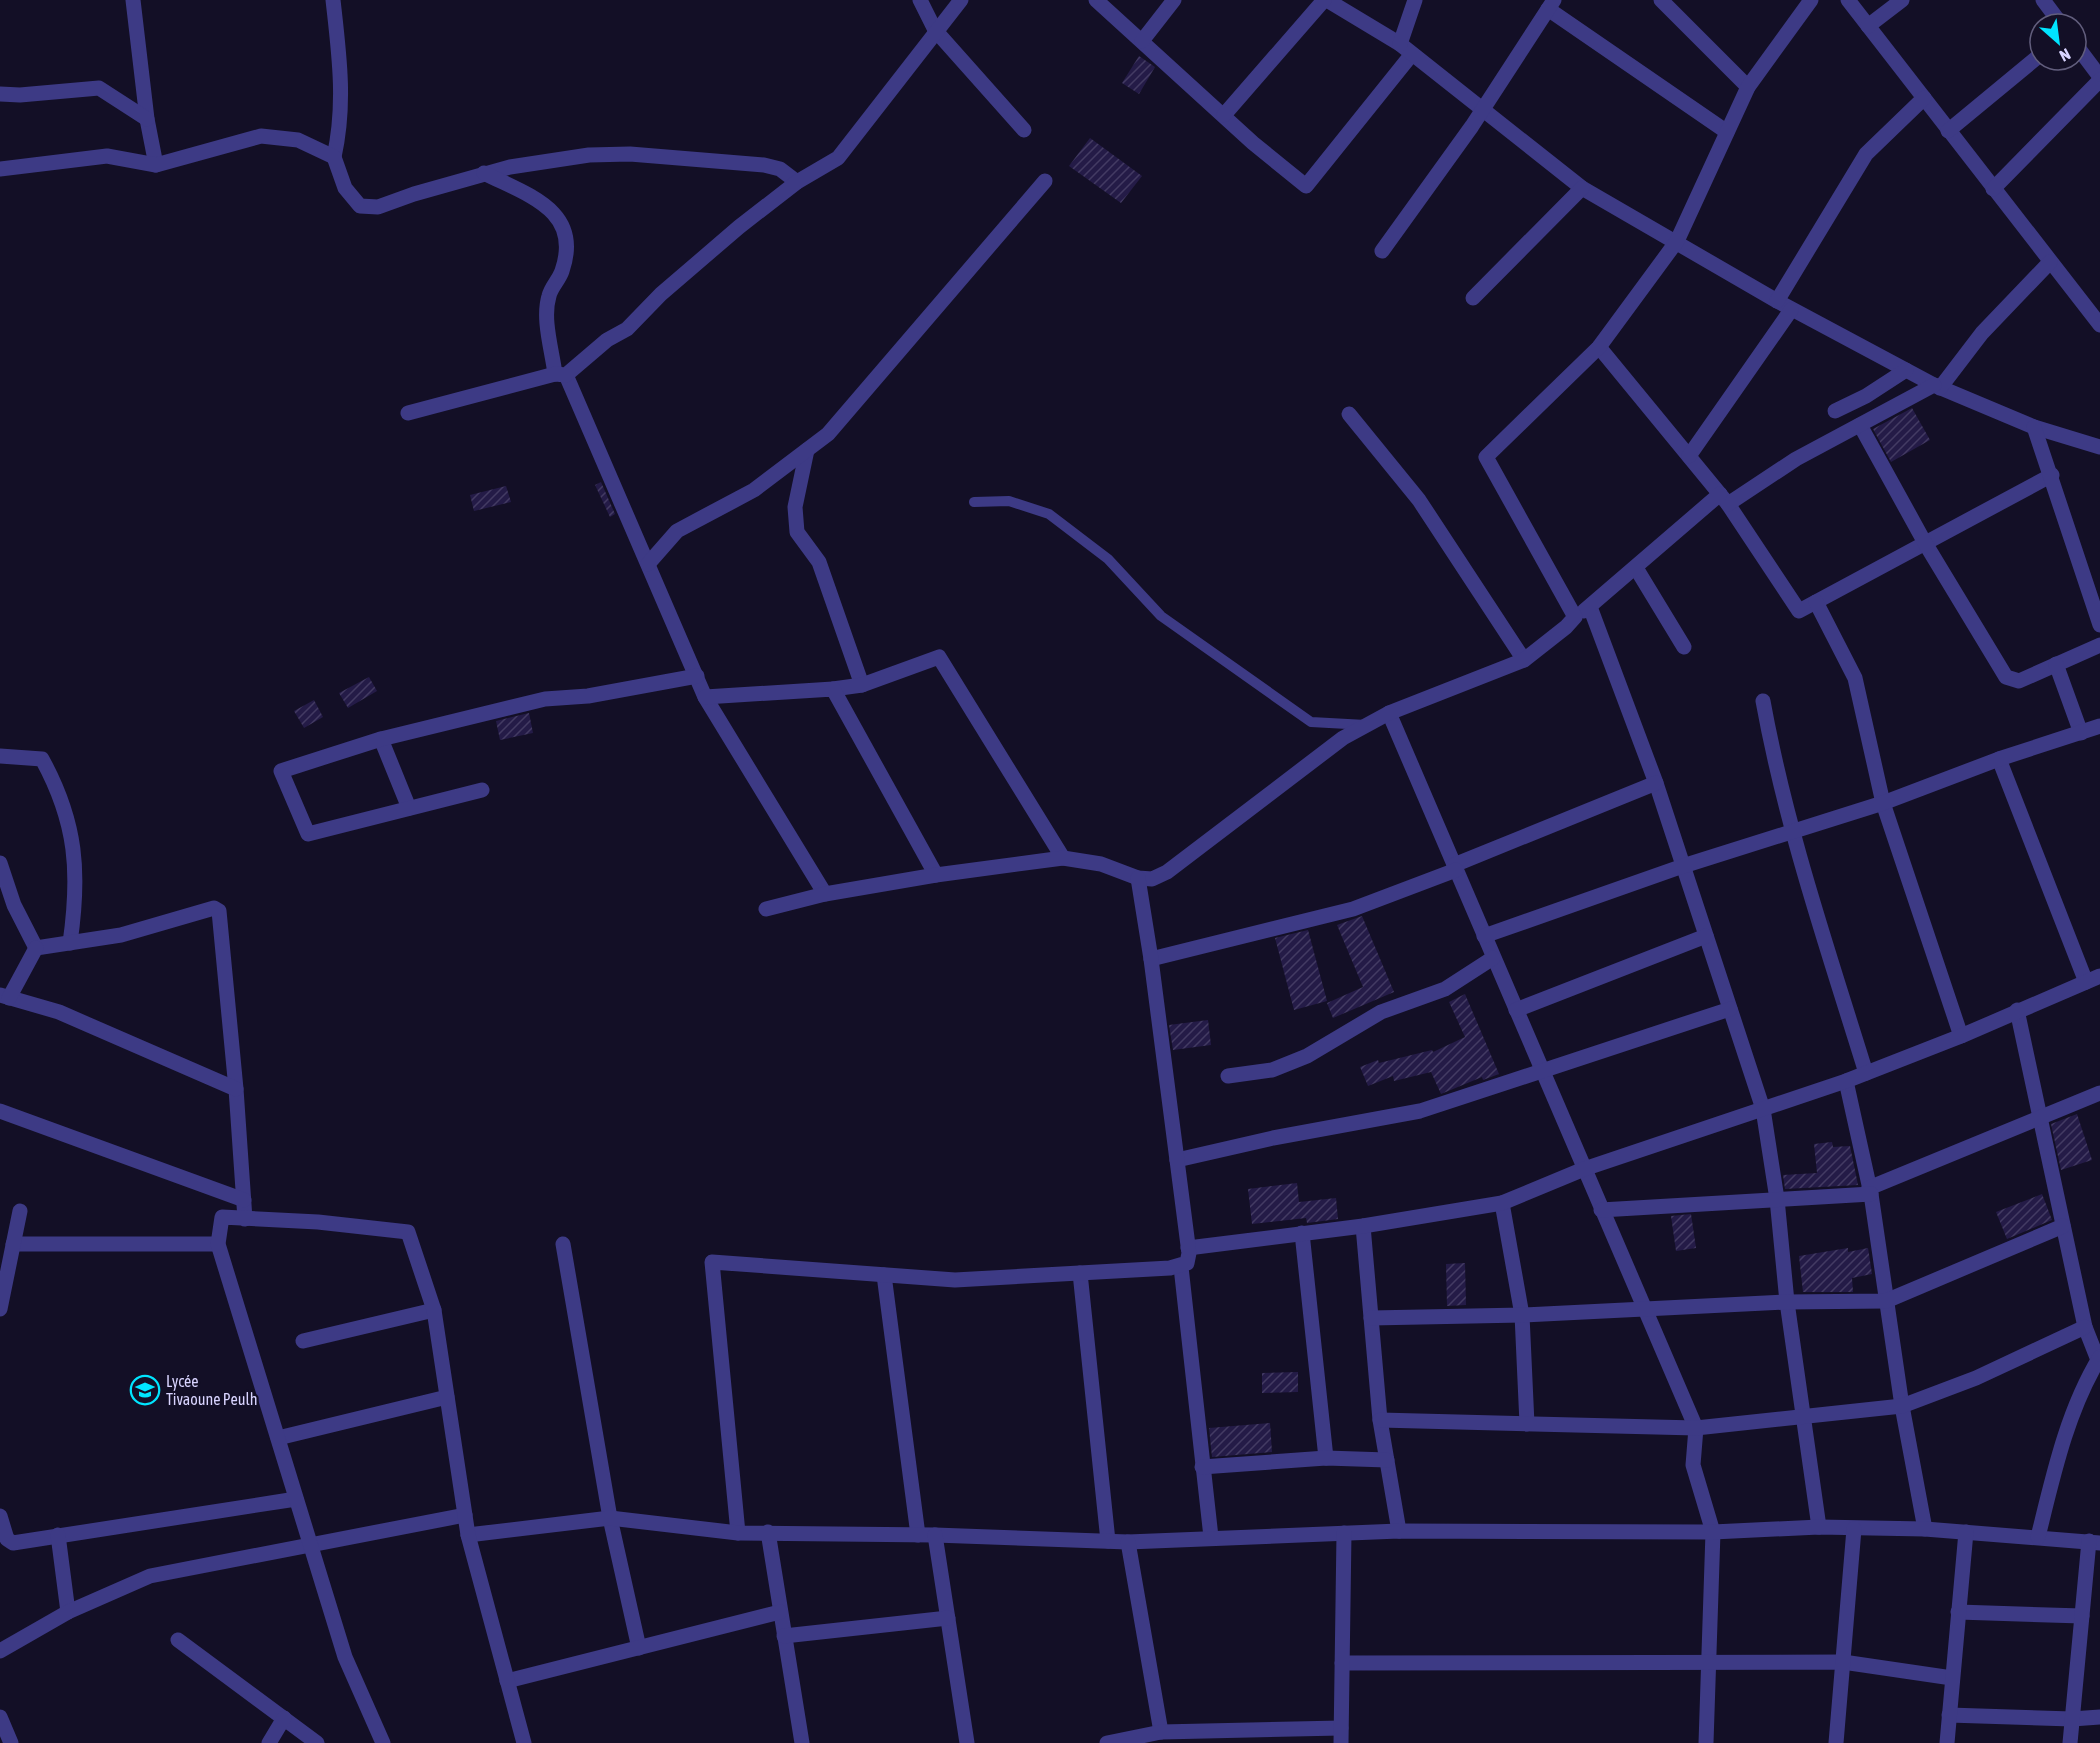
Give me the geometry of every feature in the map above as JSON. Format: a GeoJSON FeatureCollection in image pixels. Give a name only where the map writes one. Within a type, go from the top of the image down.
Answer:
{"type":"FeatureCollection","features":[{"type":"Feature","properties":{"kind":"street"},"geometry":{"type":"LineString","coordinates":[[133,0],[147,119],[156,165]]}},
{"type":"Feature","properties":{"kind":"street"},"geometry":{"type":"LineString","coordinates":[[333,0],[342,78],[340,133],[334,157],[345,188],[360,206],[378,207],[484,173],[589,155],[630,154],[764,165],[780,170],[797,182]]}},
{"type":"Feature","properties":{"kind":"street"},"geometry":{"type":"LineString","coordinates":[[920,0],[935,30],[1024,130]]}},
{"type":"Feature","properties":{"kind":"street"},"geometry":{"type":"LineString","coordinates":[[408,413],[561,374],[607,340],[627,329],[698,262],[797,182],[838,158],[935,30],[961,0]]}},
{"type":"Feature","properties":{"kind":"street"},"geometry":{"type":"LineString","coordinates":[[1096,0],[1253,143],[1306,186],[1406,49],[1415,0]]}},
{"type":"Feature","properties":{"kind":"street"},"geometry":{"type":"LineString","coordinates":[[1142,41],[1174,0]]}},
{"type":"Feature","properties":{"kind":"street"},"geometry":{"type":"LineString","coordinates":[[1224,115],[1326,0],[1406,49],[1582,188],[1677,241],[1777,302],[1937,386],[2034,427],[2100,447]]}},
{"type":"Feature","properties":{"kind":"street"},"geometry":{"type":"LineString","coordinates":[[1661,0],[1748,87]]}},
{"type":"Feature","properties":{"kind":"street"},"geometry":{"type":"LineString","coordinates":[[1575,617],[1486,457],[1599,347],[1677,241],[1748,87],[1811,0]]}},
{"type":"Feature","properties":{"kind":"street"},"geometry":{"type":"LineString","coordinates":[[1848,0],[2050,262],[2093,308],[2100,325]]}},
{"type":"Feature","properties":{"kind":"street"},"geometry":{"type":"LineString","coordinates":[[1868,26],[1902,0]]}},
{"type":"Feature","properties":{"kind":"street"},"geometry":{"type":"LineString","coordinates":[[1382,250],[1481,110],[1551,4],[1727,132]]}},
{"type":"Feature","properties":{"kind":"street"},"geometry":{"type":"LineString","coordinates":[[1993,189],[2100,79],[2088,62]]}},
{"type":"Feature","properties":{"kind":"street"},"geometry":{"type":"LineString","coordinates":[[1948,131],[2028,65]]}},
{"type":"Feature","properties":{"kind":"street"},"geometry":{"type":"LineString","coordinates":[[0,94],[20,95],[99,88],[147,119]]}},
{"type":"Feature","properties":{"kind":"street"},"geometry":{"type":"LineString","coordinates":[[1777,302],[1866,154],[1924,98]]}},
{"type":"Feature","properties":{"kind":"street"},"geometry":{"type":"LineString","coordinates":[[0,169],[107,156],[156,165],[261,136],[298,140],[334,157]]}},
{"type":"Feature","properties":{"kind":"street"},"geometry":{"type":"LineString","coordinates":[[484,173],[548,205],[560,219],[567,246],[562,272],[549,296],[548,323],[561,374],[648,564],[705,697],[825,894]]}},
{"type":"Feature","properties":{"kind":"street"},"geometry":{"type":"LineString","coordinates":[[648,564],[677,531],[754,489],[828,434],[1045,182]]}},
{"type":"Feature","properties":{"kind":"street"},"geometry":{"type":"LineString","coordinates":[[1473,298],[1582,188]]}},
{"type":"Feature","properties":{"kind":"street"},"geometry":{"type":"LineString","coordinates":[[766,909],[825,894],[936,875],[1063,858],[1101,864],[1138,878],[1152,879],[1167,872],[1343,738],[1389,713],[1524,660],[1724,499],[1937,386],[1982,333],[2050,262]]}},
{"type":"Feature","properties":{"kind":"street"},"geometry":{"type":"LineString","coordinates":[[1689,456],[1791,310]]}},
{"type":"Feature","properties":{"kind":"street"},"geometry":{"type":"LineString","coordinates":[[1599,347],[1724,499],[1799,611],[2052,475]]}},
{"type":"Feature","properties":{"kind":"street"},"geometry":{"type":"LineString","coordinates":[[1835,411],[1866,396],[1906,370]]}},
{"type":"Feature","properties":{"kind":"street"},"geometry":{"type":"LineString","coordinates":[[1866,396],[1877,416]]}},
{"type":"Feature","properties":{"kind":"street"},"geometry":{"type":"LineString","coordinates":[[1349,414],[1419,500],[1524,660]]}},
{"type":"Feature","properties":{"kind":"street"},"geometry":{"type":"LineString","coordinates":[[1860,425],[1925,543],[2006,677],[2019,681],[2100,645]]}},
{"type":"Feature","properties":{"kind":"street"},"geometry":{"type":"LineString","coordinates":[[2034,427],[2052,475],[2100,625]]}},
{"type":"Feature","properties":{"kind":"street"},"geometry":{"type":"LineString","coordinates":[[807,450],[795,507],[797,532],[819,562],[862,685]]}},
{"type":"Feature","properties":{"kind":"street"},"geometry":{"type":"LineString","coordinates":[[1636,568],[1684,647]]}},
{"type":"Feature","properties":{"kind":"street"},"geometry":{"type":"LineString","coordinates":[[1816,602],[1855,678],[1883,803],[1961,1036]]}},
{"type":"Feature","properties":{"kind":"street"},"geometry":{"type":"LineString","coordinates":[[1590,607],[1656,783],[1763,1109],[1777,1199],[1787,1302],[1819,1527]]}},
{"type":"Feature","properties":{"kind":"street"},"geometry":{"type":"LineString","coordinates":[[705,697],[862,685],[939,657],[1063,858]]}},
{"type":"Feature","properties":{"kind":"street"},"geometry":{"type":"LineString","coordinates":[[2056,664],[2081,733]]}},
{"type":"Feature","properties":{"kind":"street"},"geometry":{"type":"LineString","coordinates":[[482,790],[308,834],[281,771],[381,739],[545,699],[588,696],[697,676]]}},
{"type":"Feature","properties":{"kind":"street"},"geometry":{"type":"LineString","coordinates":[[832,689],[936,875]]}},
{"type":"Feature","properties":{"kind":"street"},"geometry":{"type":"LineString","coordinates":[[1763,701],[1775,767],[1792,831],[1866,1072]]}},
{"type":"Feature","properties":{"kind":"street"},"geometry":{"type":"LineString","coordinates":[[1389,713],[1696,1428],[1693,1465],[1713,1532],[1706,1743]]}},
{"type":"Feature","properties":{"kind":"street"},"geometry":{"type":"LineString","coordinates":[[1484,936],[1683,866],[1883,803],[1999,759],[2100,726]]}},
{"type":"Feature","properties":{"kind":"street"},"geometry":{"type":"LineString","coordinates":[[381,739],[409,807]]}},
{"type":"Feature","properties":{"kind":"street"},"geometry":{"type":"LineString","coordinates":[[0,756],[42,759],[54,782],[76,851],[76,900],[70,943]]}},
{"type":"Feature","properties":{"kind":"street"},"geometry":{"type":"LineString","coordinates":[[1188,1248],[1363,1226],[1502,1203],[1584,1169],[1846,1081],[1961,1036],[2093,979],[1999,759]]}},
{"type":"Feature","properties":{"kind":"street"},"geometry":{"type":"LineString","coordinates":[[1151,959],[1353,909],[1656,783]]}},
{"type":"Feature","properties":{"kind":"street"},"geometry":{"type":"LineString","coordinates":[[0,863],[14,905],[36,948]]}},
{"type":"Feature","properties":{"kind":"street"},"geometry":{"type":"LineString","coordinates":[[738,1533],[712,1262],[955,1280],[1180,1267],[1189,1259],[1151,959],[1138,878]]}},
{"type":"Feature","properties":{"kind":"street"},"geometry":{"type":"LineString","coordinates":[[237,1089],[59,1012],[4,996],[36,948],[121,934],[214,908],[219,910],[237,1089],[245,1219]]}},
{"type":"Feature","properties":{"kind":"street"},"geometry":{"type":"LineString","coordinates":[[1516,1010],[1706,936]]}},
{"type":"Feature","properties":{"kind":"street"},"geometry":{"type":"LineString","coordinates":[[1228,1076],[1272,1070],[1307,1056],[1381,1012],[1445,989],[1493,958]]}},
{"type":"Feature","properties":{"kind":"street"},"geometry":{"type":"LineString","coordinates":[[1177,1160],[1273,1138],[1420,1111],[1730,1009]]}},
{"type":"Feature","properties":{"kind":"street"},"geometry":{"type":"LineString","coordinates":[[2017,1010],[2085,1327],[2099,1358],[2062,1444],[2038,1538]]}},
{"type":"Feature","properties":{"kind":"street"},"geometry":{"type":"LineString","coordinates":[[1846,1081],[1870,1191],[1902,1406],[1925,1529]]}},
{"type":"Feature","properties":{"kind":"street"},"geometry":{"type":"LineString","coordinates":[[1601,1210],[1870,1191],[2100,1093]]}},
{"type":"Feature","properties":{"kind":"street"},"geometry":{"type":"LineString","coordinates":[[0,1110],[244,1200]]}},
{"type":"Feature","properties":{"kind":"street"},"geometry":{"type":"LineString","coordinates":[[1502,1203],[1522,1315],[1527,1424]]}},
{"type":"Feature","properties":{"kind":"street"},"geometry":{"type":"LineString","coordinates":[[0,1309],[20,1211]]}},
{"type":"Feature","properties":{"kind":"street"},"geometry":{"type":"LineString","coordinates":[[383,1743],[345,1657],[310,1545],[218,1244],[222,1217],[318,1222],[408,1232],[434,1310],[468,1535],[524,1743]]}},
{"type":"Feature","properties":{"kind":"street"},"geometry":{"type":"LineString","coordinates":[[1363,1226],[1380,1420],[1399,1531]]}},
{"type":"Feature","properties":{"kind":"street"},"geometry":{"type":"LineString","coordinates":[[1371,1318],[1522,1315],[1787,1302],[1886,1301],[2063,1226]]}},
{"type":"Feature","properties":{"kind":"street"},"geometry":{"type":"LineString","coordinates":[[1302,1233],[1326,1458]]}},
{"type":"Feature","properties":{"kind":"street"},"geometry":{"type":"LineString","coordinates":[[13,1244],[218,1244]]}},
{"type":"Feature","properties":{"kind":"street"},"geometry":{"type":"LineString","coordinates":[[563,1244],[610,1518],[639,1648]]}},
{"type":"Feature","properties":{"kind":"street"},"geometry":{"type":"LineString","coordinates":[[1180,1267],[1211,1537]]}},
{"type":"Feature","properties":{"kind":"street"},"geometry":{"type":"LineString","coordinates":[[1080,1273],[1108,1541]]}},
{"type":"Feature","properties":{"kind":"street"},"geometry":{"type":"LineString","coordinates":[[884,1275],[918,1535]]}},
{"type":"Feature","properties":{"kind":"street"},"geometry":{"type":"LineString","coordinates":[[303,1341],[434,1310]]}},
{"type":"Feature","properties":{"kind":"street"},"geometry":{"type":"LineString","coordinates":[[1380,1420],[1696,1428],[1902,1406],[1976,1378],[2085,1327]]}},
{"type":"Feature","properties":{"kind":"street"},"geometry":{"type":"LineString","coordinates":[[278,1438],[447,1397]]}},
{"type":"Feature","properties":{"kind":"street"},"geometry":{"type":"LineString","coordinates":[[1202,1467],[1326,1458],[1387,1460]]}},
{"type":"Feature","properties":{"kind":"street"},"geometry":{"type":"LineString","coordinates":[[0,1516],[7,1539],[13,1542],[296,1499]]}},
{"type":"Feature","properties":{"kind":"street"},"geometry":{"type":"LineString","coordinates":[[0,1651],[68,1612],[150,1576],[465,1515]]}},
{"type":"Feature","properties":{"kind":"street"},"geometry":{"type":"LineString","coordinates":[[468,1535],[610,1518],[738,1533],[935,1535],[1128,1542],[1399,1531],[1713,1532],[1819,1527],[1925,1529],[2094,1542],[2082,1616],[2070,1743]]}},
{"type":"Feature","properties":{"kind":"street"},"geometry":{"type":"LineString","coordinates":[[1836,1743],[1854,1529]]}},
{"type":"Feature","properties":{"kind":"street"},"geometry":{"type":"LineString","coordinates":[[768,1532],[802,1743]]}},
{"type":"Feature","properties":{"kind":"street"},"geometry":{"type":"LineString","coordinates":[[1947,1743],[1966,1532]]}},
{"type":"Feature","properties":{"kind":"street"},"geometry":{"type":"LineString","coordinates":[[1107,1743],[1161,1732],[1341,1736],[1344,1533]]}},
{"type":"Feature","properties":{"kind":"street"},"geometry":{"type":"LineString","coordinates":[[58,1535],[68,1612]]}},
{"type":"Feature","properties":{"kind":"street"},"geometry":{"type":"LineString","coordinates":[[935,1535],[967,1743]]}},
{"type":"Feature","properties":{"kind":"street"},"geometry":{"type":"LineString","coordinates":[[1128,1542],[1161,1732]]}},
{"type":"Feature","properties":{"kind":"street"},"geometry":{"type":"LineString","coordinates":[[507,1681],[780,1612]]}},
{"type":"Feature","properties":{"kind":"street"},"geometry":{"type":"LineString","coordinates":[[1958,1612],[2082,1616]]}},
{"type":"Feature","properties":{"kind":"street"},"geometry":{"type":"LineString","coordinates":[[784,1636],[948,1618]]}},
{"type":"Feature","properties":{"kind":"street"},"geometry":{"type":"LineString","coordinates":[[178,1640],[317,1743]]}},
{"type":"Feature","properties":{"kind":"street"},"geometry":{"type":"LineString","coordinates":[[1342,1663],[1843,1662],[1952,1678]]}},
{"type":"Feature","properties":{"kind":"street"},"geometry":{"type":"LineString","coordinates":[[1949,1715],[2072,1719],[2100,1717]]}},
{"type":"Feature","properties":{"kind":"street"},"geometry":{"type":"LineString","coordinates":[[0,1717],[11,1743]]}},
{"type":"Feature","properties":{"kind":"street"},"geometry":{"type":"LineString","coordinates":[[269,1743],[284,1718]]}},
{"type":"Feature","properties":{"kind":"lane"},"geometry":{"type":"LineString","coordinates":[[974,501],[1009,501],[1049,514],[1108,559],[1161,616],[1311,722],[1367,725]]}},
{"type":"Feature","properties":{"kind":"building"},"geometry":{"type":"Polygon","coordinates":[[[1139,56],[1155,67],[1139,94],[1122,83],[1139,56]]]}},
{"type":"Feature","properties":{"kind":"building"},"geometry":{"type":"Polygon","coordinates":[[[1090,138],[1142,176],[1121,203],[1069,166],[1090,138]]]}},
{"type":"Feature","properties":{"kind":"building"},"geometry":{"type":"Polygon","coordinates":[[[1912,408],[1930,440],[1891,462],[1873,429],[1912,408]]]}},
{"type":"Feature","properties":{"kind":"building"},"geometry":{"type":"Polygon","coordinates":[[[601,482],[615,514],[610,517],[595,485],[601,482]]]}},
{"type":"Feature","properties":{"kind":"building"},"geometry":{"type":"Polygon","coordinates":[[[506,486],[511,502],[474,511],[470,495],[506,486]]]}},
{"type":"Feature","properties":{"kind":"building"},"geometry":{"type":"Polygon","coordinates":[[[369,677],[377,691],[348,708],[339,693],[369,677]]]}},
{"type":"Feature","properties":{"kind":"building"},"geometry":{"type":"Polygon","coordinates":[[[314,700],[323,717],[304,728],[294,711],[314,700]]]}},
{"type":"Feature","properties":{"kind":"building"},"geometry":{"type":"Polygon","coordinates":[[[529,713],[533,733],[500,740],[496,721],[529,713]]]}},
{"type":"Feature","properties":{"kind":"building"},"geometry":{"type":"Polygon","coordinates":[[[1362,916],[1394,992],[1333,1018],[1327,1003],[1363,987],[1337,925],[1362,916]]]}},
{"type":"Feature","properties":{"kind":"building"},"geometry":{"type":"Polygon","coordinates":[[[1308,930],[1327,1001],[1294,1010],[1275,938],[1308,930]]]}},
{"type":"Feature","properties":{"kind":"building"},"geometry":{"type":"Polygon","coordinates":[[[1465,994],[1499,1074],[1483,1080],[1482,1077],[1441,1094],[1431,1072],[1394,1081],[1393,1076],[1368,1086],[1360,1067],[1378,1060],[1379,1063],[1432,1050],[1433,1052],[1465,1037],[1449,1002],[1465,994]]]}},
{"type":"Feature","properties":{"kind":"building"},"geometry":{"type":"Polygon","coordinates":[[[1208,1020],[1211,1045],[1173,1050],[1169,1025],[1208,1020]]]}},
{"type":"Feature","properties":{"kind":"building"},"geometry":{"type":"Polygon","coordinates":[[[2077,1114],[2092,1160],[2061,1170],[2051,1124],[2077,1114]]]}},
{"type":"Feature","properties":{"kind":"building"},"geometry":{"type":"Polygon","coordinates":[[[1832,1142],[1833,1147],[1850,1146],[1858,1185],[1785,1189],[1783,1175],[1817,1173],[1814,1144],[1832,1142]]]}},
{"type":"Feature","properties":{"kind":"building"},"geometry":{"type":"Polygon","coordinates":[[[1297,1183],[1299,1202],[1336,1198],[1338,1219],[1307,1223],[1306,1218],[1252,1224],[1248,1189],[1297,1183]]]}},
{"type":"Feature","properties":{"kind":"building"},"geometry":{"type":"Polygon","coordinates":[[[2042,1194],[2052,1220],[2007,1239],[1996,1212],[2042,1194]]]}},
{"type":"Feature","properties":{"kind":"building"},"geometry":{"type":"Polygon","coordinates":[[[1691,1214],[1696,1248],[1676,1251],[1671,1216],[1691,1214]]]}},
{"type":"Feature","properties":{"kind":"building"},"geometry":{"type":"Polygon","coordinates":[[[1848,1248],[1848,1252],[1868,1248],[1872,1274],[1852,1278],[1853,1292],[1803,1292],[1799,1256],[1848,1248]]]}},
{"type":"Feature","properties":{"kind":"building"},"geometry":{"type":"Polygon","coordinates":[[[1465,1263],[1466,1305],[1447,1306],[1446,1264],[1465,1263]]]}},
{"type":"Feature","properties":{"kind":"building"},"geometry":{"type":"Polygon","coordinates":[[[1298,1372],[1298,1392],[1262,1393],[1262,1373],[1298,1372]]]}},
{"type":"Feature","properties":{"kind":"building"},"geometry":{"type":"Polygon","coordinates":[[[1270,1423],[1272,1452],[1212,1457],[1209,1428],[1270,1423]]]}},
{"type":"Feature","properties":{"kind":"place","name":"Lycée Tivaoune Peulh"},"geometry":{"type":"Point","coordinates":[145,1390]}}]}
